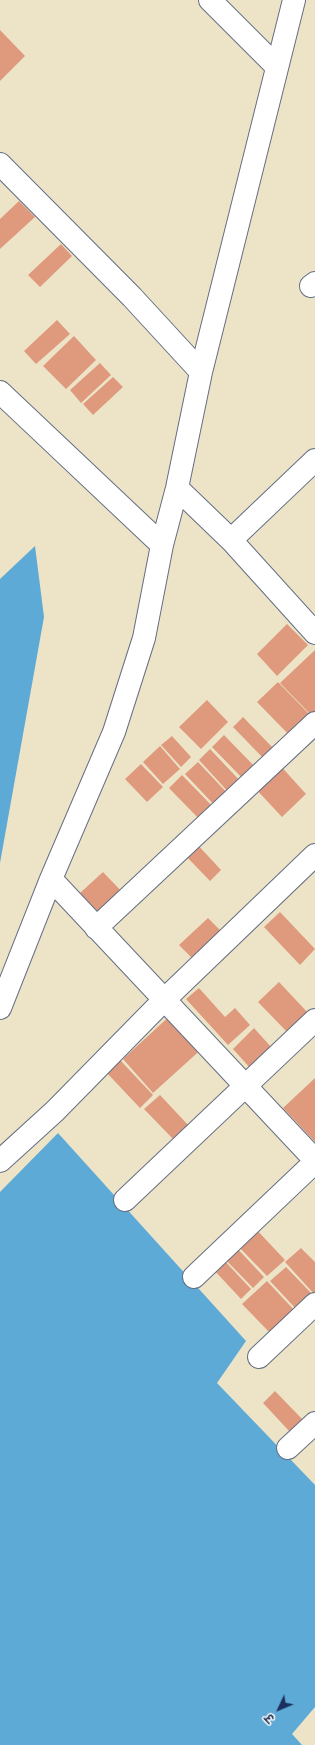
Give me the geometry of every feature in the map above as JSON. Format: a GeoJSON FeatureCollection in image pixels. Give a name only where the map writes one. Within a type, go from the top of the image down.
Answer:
{"type":"FeatureCollection","features":[{"type":"Feature","properties":{"kind":"street"},"geometry":{"type":"LineString","coordinates":[[210,0],[277,66]]}},
{"type":"Feature","properties":{"kind":"street"},"geometry":{"type":"LineString","coordinates":[[0,1008],[51,879],[114,732],[144,638],[162,545],[177,488],[201,372],[294,0]]}},
{"type":"Feature","properties":{"kind":"street"},"geometry":{"type":"LineString","coordinates":[[0,164],[132,297],[201,372]]}},
{"type":"Feature","properties":{"kind":"street"},"geometry":{"type":"LineString","coordinates":[[0,392],[162,545]]}},
{"type":"Feature","properties":{"kind":"street"},"geometry":{"type":"LineString","coordinates":[[231,540],[315,460]]}},
{"type":"Feature","properties":{"kind":"street"},"geometry":{"type":"LineString","coordinates":[[177,488],[231,540],[315,633]]}},
{"type":"Feature","properties":{"kind":"street"},"geometry":{"type":"LineString","coordinates":[[96,928],[315,724]]}},
{"type":"Feature","properties":{"kind":"street"},"geometry":{"type":"LineString","coordinates":[[0,1161],[55,1111],[164,1000],[315,855]]}},
{"type":"Feature","properties":{"kind":"street"},"geometry":{"type":"LineString","coordinates":[[51,879],[315,1161],[194,1277]]}},
{"type":"Feature","properties":{"kind":"street"},"geometry":{"type":"LineString","coordinates":[[125,1200],[315,1020]]}},
{"type":"Feature","properties":{"kind":"street"},"geometry":{"type":"LineString","coordinates":[[259,1357],[315,1304]]}},
{"type":"Feature","properties":{"kind":"street"},"geometry":{"type":"LineString","coordinates":[[288,1448],[315,1423]]}},
{"type":"Feature","properties":{"kind":"water"},"geometry":{"type":"Polygon","coordinates":[[[35,546],[44,617],[0,863],[0,579],[35,546]]]}},
{"type":"Feature","properties":{"kind":"water"},"geometry":{"type":"Polygon","coordinates":[[[58,1133],[246,1341],[217,1383],[315,1485],[315,1707],[292,1734],[302,1745],[0,1745],[0,1192],[58,1133]]]}},
{"type":"Feature","properties":{"kind":"building"},"geometry":{"type":"Polygon","coordinates":[[[0,30],[25,56],[0,81],[0,30]]]}},
{"type":"Feature","properties":{"kind":"building"},"geometry":{"type":"Polygon","coordinates":[[[19,201],[35,217],[0,249],[0,219],[19,201]]]}},
{"type":"Feature","properties":{"kind":"building"},"geometry":{"type":"Polygon","coordinates":[[[61,244],[72,256],[40,287],[28,275],[61,244]]]}},
{"type":"Feature","properties":{"kind":"building"},"geometry":{"type":"Polygon","coordinates":[[[57,320],[70,334],[36,364],[24,351],[57,320]]]}},
{"type":"Feature","properties":{"kind":"building"},"geometry":{"type":"Polygon","coordinates":[[[74,336],[96,360],[66,389],[43,366],[74,336]]]}},
{"type":"Feature","properties":{"kind":"building"},"geometry":{"type":"Polygon","coordinates":[[[100,363],[111,375],[81,403],[70,390],[100,363]]]}},
{"type":"Feature","properties":{"kind":"building"},"geometry":{"type":"Polygon","coordinates":[[[113,377],[123,387],[93,415],[83,404],[113,377]]]}},
{"type":"Feature","properties":{"kind":"building"},"geometry":{"type":"Polygon","coordinates":[[[287,624],[308,645],[277,676],[257,654],[287,624]]]}},
{"type":"Feature","properties":{"kind":"building"},"geometry":{"type":"Polygon","coordinates":[[[315,650],[315,713],[312,716],[280,683],[315,650]]]}},
{"type":"Feature","properties":{"kind":"building"},"geometry":{"type":"Polygon","coordinates":[[[278,682],[315,720],[294,740],[257,702],[278,682]]]}},
{"type":"Feature","properties":{"kind":"building"},"geometry":{"type":"Polygon","coordinates":[[[207,700],[228,722],[201,749],[179,727],[207,700]]]}},
{"type":"Feature","properties":{"kind":"building"},"geometry":{"type":"Polygon","coordinates":[[[243,717],[275,750],[265,760],[233,727],[243,717]]]}},
{"type":"Feature","properties":{"kind":"building"},"geometry":{"type":"Polygon","coordinates":[[[224,735],[258,770],[246,782],[212,747],[224,735]]]}},
{"type":"Feature","properties":{"kind":"building"},"geometry":{"type":"Polygon","coordinates":[[[172,736],[191,757],[181,767],[161,745],[172,736]]]}},
{"type":"Feature","properties":{"kind":"building"},"geometry":{"type":"Polygon","coordinates":[[[160,746],[180,769],[163,784],[143,762],[160,746]]]}},
{"type":"Feature","properties":{"kind":"building"},"geometry":{"type":"Polygon","coordinates":[[[210,749],[243,784],[231,795],[199,760],[210,749]]]}},
{"type":"Feature","properties":{"kind":"building"},"geometry":{"type":"Polygon","coordinates":[[[198,762],[231,797],[218,809],[185,774],[198,762]]]}},
{"type":"Feature","properties":{"kind":"building"},"geometry":{"type":"Polygon","coordinates":[[[278,763],[306,794],[282,817],[253,786],[278,763]]]}},
{"type":"Feature","properties":{"kind":"building"},"geometry":{"type":"Polygon","coordinates":[[[141,764],[163,787],[147,802],[125,779],[141,764]]]}},
{"type":"Feature","properties":{"kind":"building"},"geometry":{"type":"Polygon","coordinates":[[[182,775],[216,810],[203,823],[169,788],[182,775]]]}},
{"type":"Feature","properties":{"kind":"building"},"geometry":{"type":"Polygon","coordinates":[[[196,843],[221,870],[210,881],[184,854],[196,843]]]}},
{"type":"Feature","properties":{"kind":"building"},"geometry":{"type":"Polygon","coordinates":[[[103,872],[126,896],[103,917],[80,893],[103,872]]]}},
{"type":"Feature","properties":{"kind":"building"},"geometry":{"type":"Polygon","coordinates":[[[280,912],[315,949],[300,965],[264,927],[280,912]]]}},
{"type":"Feature","properties":{"kind":"building"},"geometry":{"type":"Polygon","coordinates":[[[208,918],[222,932],[194,960],[179,945],[208,918]]]}},
{"type":"Feature","properties":{"kind":"building"},"geometry":{"type":"Polygon","coordinates":[[[279,982],[309,1014],[288,1033],[258,1002],[279,982]]]}},
{"type":"Feature","properties":{"kind":"building"},"geometry":{"type":"Polygon","coordinates":[[[199,988],[225,1017],[235,1008],[250,1025],[228,1045],[186,999],[199,988]]]}},
{"type":"Feature","properties":{"kind":"building"},"geometry":{"type":"Polygon","coordinates":[[[174,1012],[205,1046],[153,1093],[123,1059],[174,1012]]]}},
{"type":"Feature","properties":{"kind":"building"},"geometry":{"type":"Polygon","coordinates":[[[254,1028],[272,1048],[251,1069],[233,1049],[254,1028]]]}},
{"type":"Feature","properties":{"kind":"building"},"geometry":{"type":"Polygon","coordinates":[[[120,1060],[153,1095],[140,1108],[107,1073],[120,1060]]]}},
{"type":"Feature","properties":{"kind":"building"},"geometry":{"type":"Polygon","coordinates":[[[315,1078],[315,1142],[283,1108],[315,1078]]]}},
{"type":"Feature","properties":{"kind":"building"},"geometry":{"type":"Polygon","coordinates":[[[160,1095],[189,1126],[174,1140],[144,1109],[160,1095]]]}},
{"type":"Feature","properties":{"kind":"building"},"geometry":{"type":"Polygon","coordinates":[[[254,1227],[285,1260],[267,1276],[236,1244],[254,1227]]]}},
{"type":"Feature","properties":{"kind":"building"},"geometry":{"type":"Polygon","coordinates":[[[235,1246],[264,1277],[253,1288],[223,1257],[235,1246]]]}},
{"type":"Feature","properties":{"kind":"building"},"geometry":{"type":"Polygon","coordinates":[[[301,1248],[315,1262],[315,1295],[285,1262],[301,1248]]]}},
{"type":"Feature","properties":{"kind":"building"},"geometry":{"type":"Polygon","coordinates":[[[222,1258],[251,1289],[241,1299],[212,1268],[222,1258]]]}},
{"type":"Feature","properties":{"kind":"building"},"geometry":{"type":"Polygon","coordinates":[[[286,1267],[313,1295],[297,1310],[270,1281],[286,1267]]]}},
{"type":"Feature","properties":{"kind":"building"},"geometry":{"type":"Polygon","coordinates":[[[267,1281],[296,1312],[271,1334],[242,1304],[267,1281]]]}},
{"type":"Feature","properties":{"kind":"building"},"geometry":{"type":"Polygon","coordinates":[[[275,1391],[303,1420],[290,1432],[263,1403],[275,1391]]]}}]}
